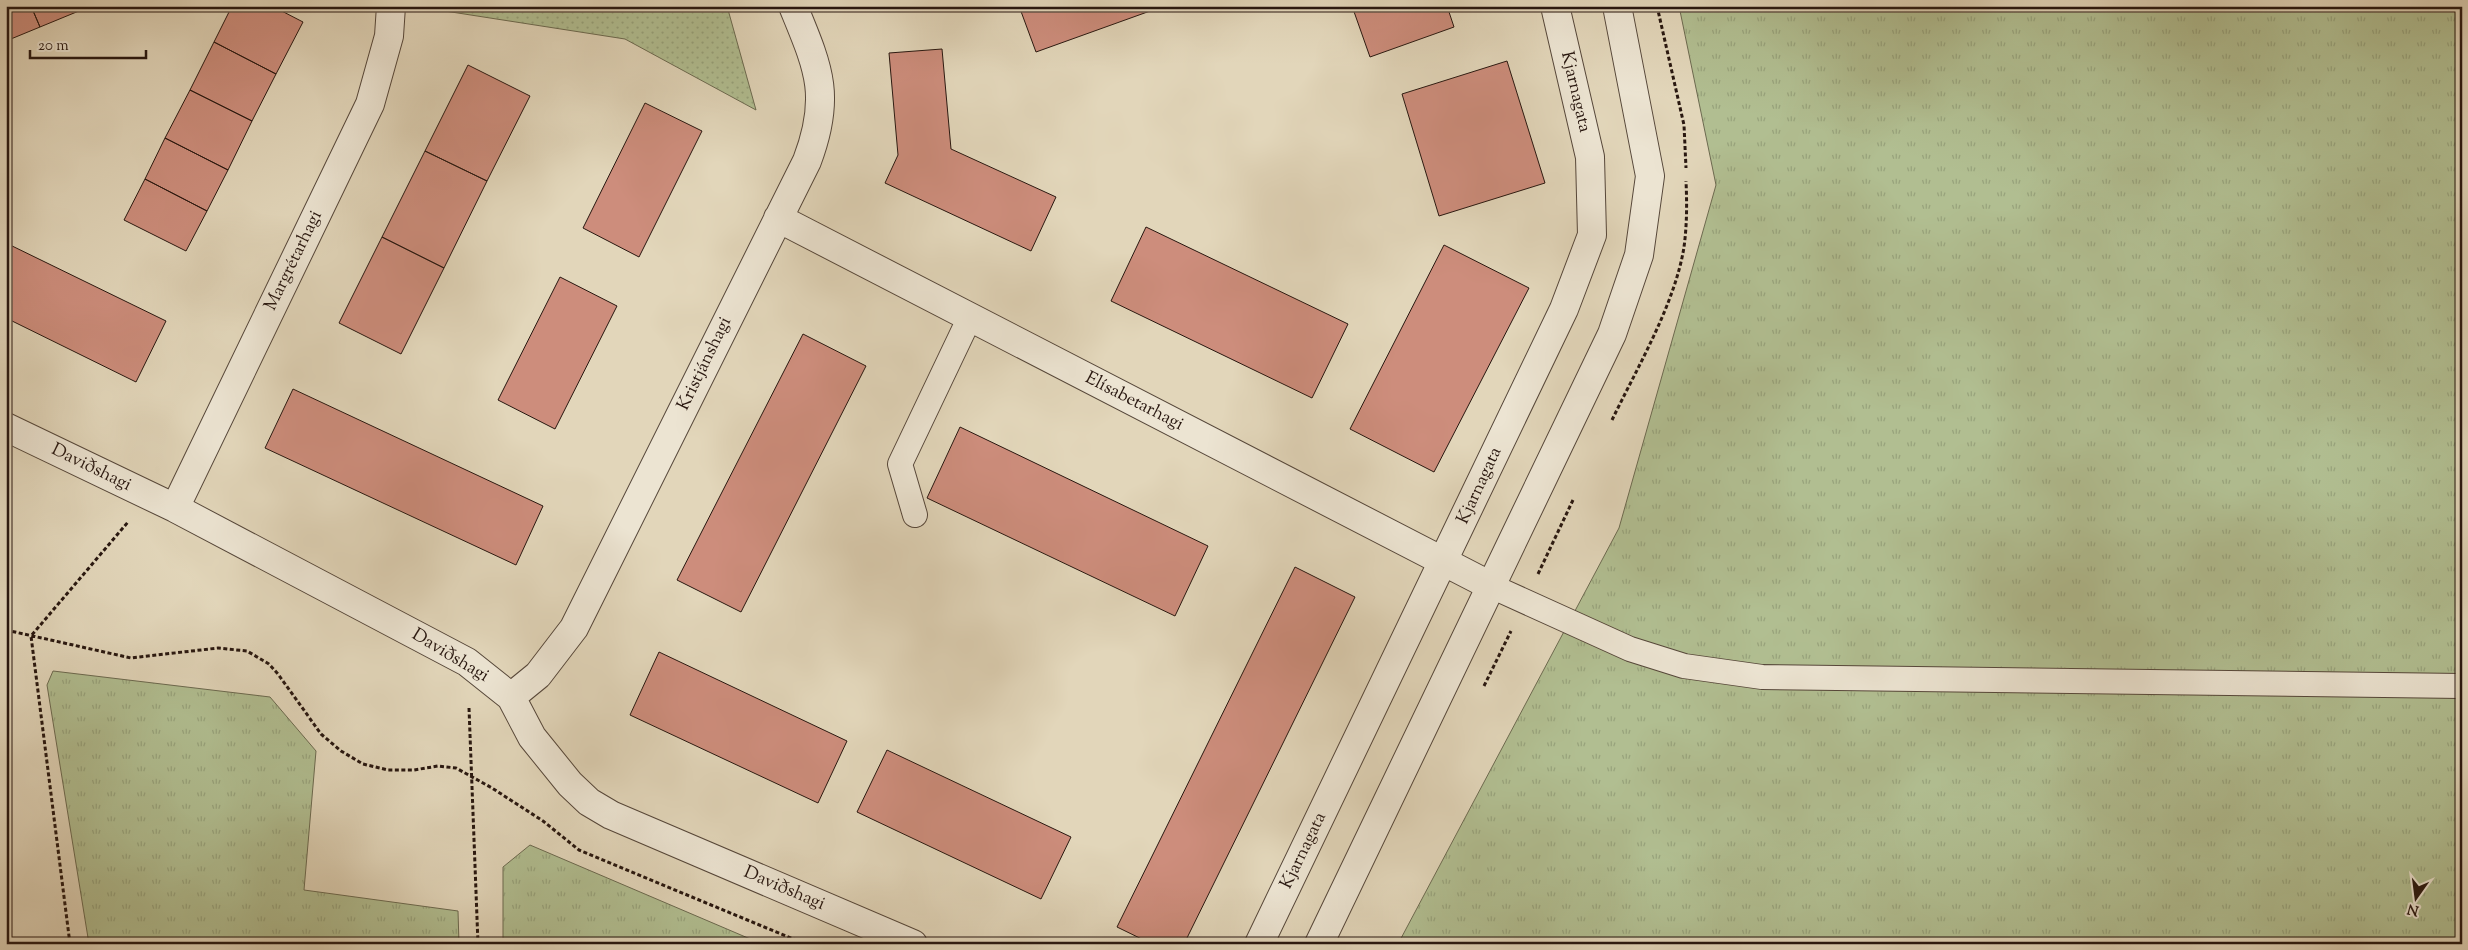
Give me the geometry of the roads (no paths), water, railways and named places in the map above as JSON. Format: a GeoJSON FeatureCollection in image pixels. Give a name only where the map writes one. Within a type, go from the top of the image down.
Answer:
{"type":"FeatureCollection","features":[{"type":"Feature","properties":{"kind":"street","name":"Margrétarhagi"},"geometry":{"type":"LineString","coordinates":[[175,508],[370,104],[389,36],[391,6]]}},
{"type":"Feature","properties":{"kind":"street","name":"Kristjánshagi"},"geometry":{"type":"LineString","coordinates":[[511,697],[538,675],[574,628],[807,160],[817,135],[821,108],[820,85],[816,62],[793,6]]}},
{"type":"Feature","properties":{"kind":"street","name":"Kjarnagata"},"geometry":{"type":"LineString","coordinates":[[1259,944],[1444,563],[1564,309],[1592,235],[1590,157],[1555,6]]}},
{"type":"Feature","properties":{"kind":"street"},"geometry":{"type":"LineString","coordinates":[[1319,944],[1612,334],[1639,255],[1650,176],[1617,6]]}},
{"type":"Feature","properties":{"kind":"street","name":"Elísabetarhagi"},"geometry":{"type":"LineString","coordinates":[[778,218],[1491,586]]}},
{"type":"Feature","properties":{"kind":"street","name":"Daviðshagi"},"geometry":{"type":"LineString","coordinates":[[6,427],[175,508],[467,662],[511,697],[532,737],[570,784],[589,802],[611,815],[913,944]]}},
{"type":"Feature","properties":{"kind":"lane"},"geometry":{"type":"LineString","coordinates":[[915,515],[900,464],[970,317]]}},
{"type":"Feature","properties":{"kind":"lane"},"geometry":{"type":"LineString","coordinates":[[1491,586],[1630,649],[1684,666],[1762,677],[2462,686]]}}]}
